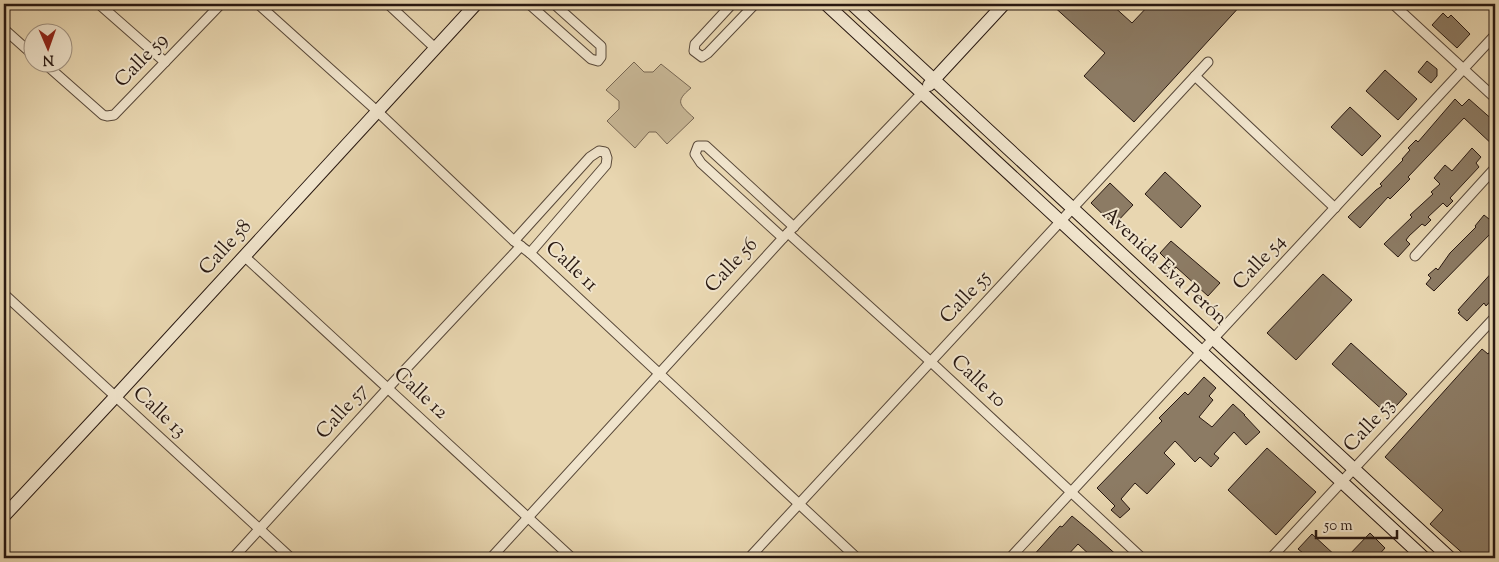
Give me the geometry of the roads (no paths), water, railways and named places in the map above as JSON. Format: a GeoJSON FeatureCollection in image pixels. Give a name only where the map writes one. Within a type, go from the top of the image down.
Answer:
{"type":"FeatureCollection","features":[{"type":"Feature","properties":{"kind":"main road","name":"Calle 58"},"geometry":{"type":"LineString","coordinates":[[4,516],[476,4]]}},
{"type":"Feature","properties":{"kind":"main road","name":"Avenida Eva Perón"},"geometry":{"type":"LineString","coordinates":[[826,4],[1424,558]]}},
{"type":"Feature","properties":{"kind":"main road","name":"Avenida Eva Perón"},"geometry":{"type":"LineString","coordinates":[[852,4],[1450,558]]}},
{"type":"Feature","properties":{"kind":"main road","name":"Calle 56"},"geometry":{"type":"LineString","coordinates":[[922,93],[1004,4]]}},
{"type":"Feature","properties":{"kind":"street"},"geometry":{"type":"LineString","coordinates":[[99,4],[164,62]]}},
{"type":"Feature","properties":{"kind":"street","name":"Calle 59"},"geometry":{"type":"LineString","coordinates":[[55,72],[104,115],[114,115],[221,4]]}},
{"type":"Feature","properties":{"kind":"street","name":"Calle 11"},"geometry":{"type":"LineString","coordinates":[[258,4],[377,111],[858,558]]}},
{"type":"Feature","properties":{"kind":"street"},"geometry":{"type":"LineString","coordinates":[[388,4],[435,48]]}},
{"type":"Feature","properties":{"kind":"street"},"geometry":{"type":"LineString","coordinates":[[529,4],[591,58],[598,61],[601,56],[600,46],[554,4]]}},
{"type":"Feature","properties":{"kind":"street"},"geometry":{"type":"LineString","coordinates":[[732,4],[695,44],[694,51],[702,57],[754,4]]}},
{"type":"Feature","properties":{"kind":"street"},"geometry":{"type":"LineString","coordinates":[[1393,4],[1495,98]]}},
{"type":"Feature","properties":{"kind":"street"},"geometry":{"type":"LineString","coordinates":[[4,29],[22,45]]}},
{"type":"Feature","properties":{"kind":"street","name":"Calle 54"},"geometry":{"type":"LineString","coordinates":[[1010,558],[1495,34]]}},
{"type":"Feature","properties":{"kind":"street","name":"Calle 55"},"geometry":{"type":"LineString","coordinates":[[749,558],[1208,62]]}},
{"type":"Feature","properties":{"kind":"street"},"geometry":{"type":"LineString","coordinates":[[1195,76],[1334,208]]}},
{"type":"Feature","properties":{"kind":"street","name":"Calle 56"},"geometry":{"type":"LineString","coordinates":[[491,558],[789,232],[922,93]]}},
{"type":"Feature","properties":{"kind":"street","name":"Calle 10"},"geometry":{"type":"LineString","coordinates":[[789,232],[701,163],[695,154],[698,146],[706,146],[789,232],[1142,558]]}},
{"type":"Feature","properties":{"kind":"street","name":"Calle 57"},"geometry":{"type":"LineString","coordinates":[[233,558],[518,243],[590,157],[599,151],[605,152],[607,158],[606,165],[530,253]]}},
{"type":"Feature","properties":{"kind":"street"},"geometry":{"type":"LineString","coordinates":[[1415,256],[1495,168]]}},
{"type":"Feature","properties":{"kind":"street","name":"Calle 12"},"geometry":{"type":"LineString","coordinates":[[244,256],[572,558]]}},
{"type":"Feature","properties":{"kind":"street","name":"Calle 13"},"geometry":{"type":"LineString","coordinates":[[4,294],[291,558]]}},
{"type":"Feature","properties":{"kind":"street","name":"Calle 53"},"geometry":{"type":"LineString","coordinates":[[1271,558],[1495,317]]}},
{"type":"Feature","properties":{"kind":"street"},"geometry":{"type":"LineString","coordinates":[[4,554],[9,558]]}}]}
